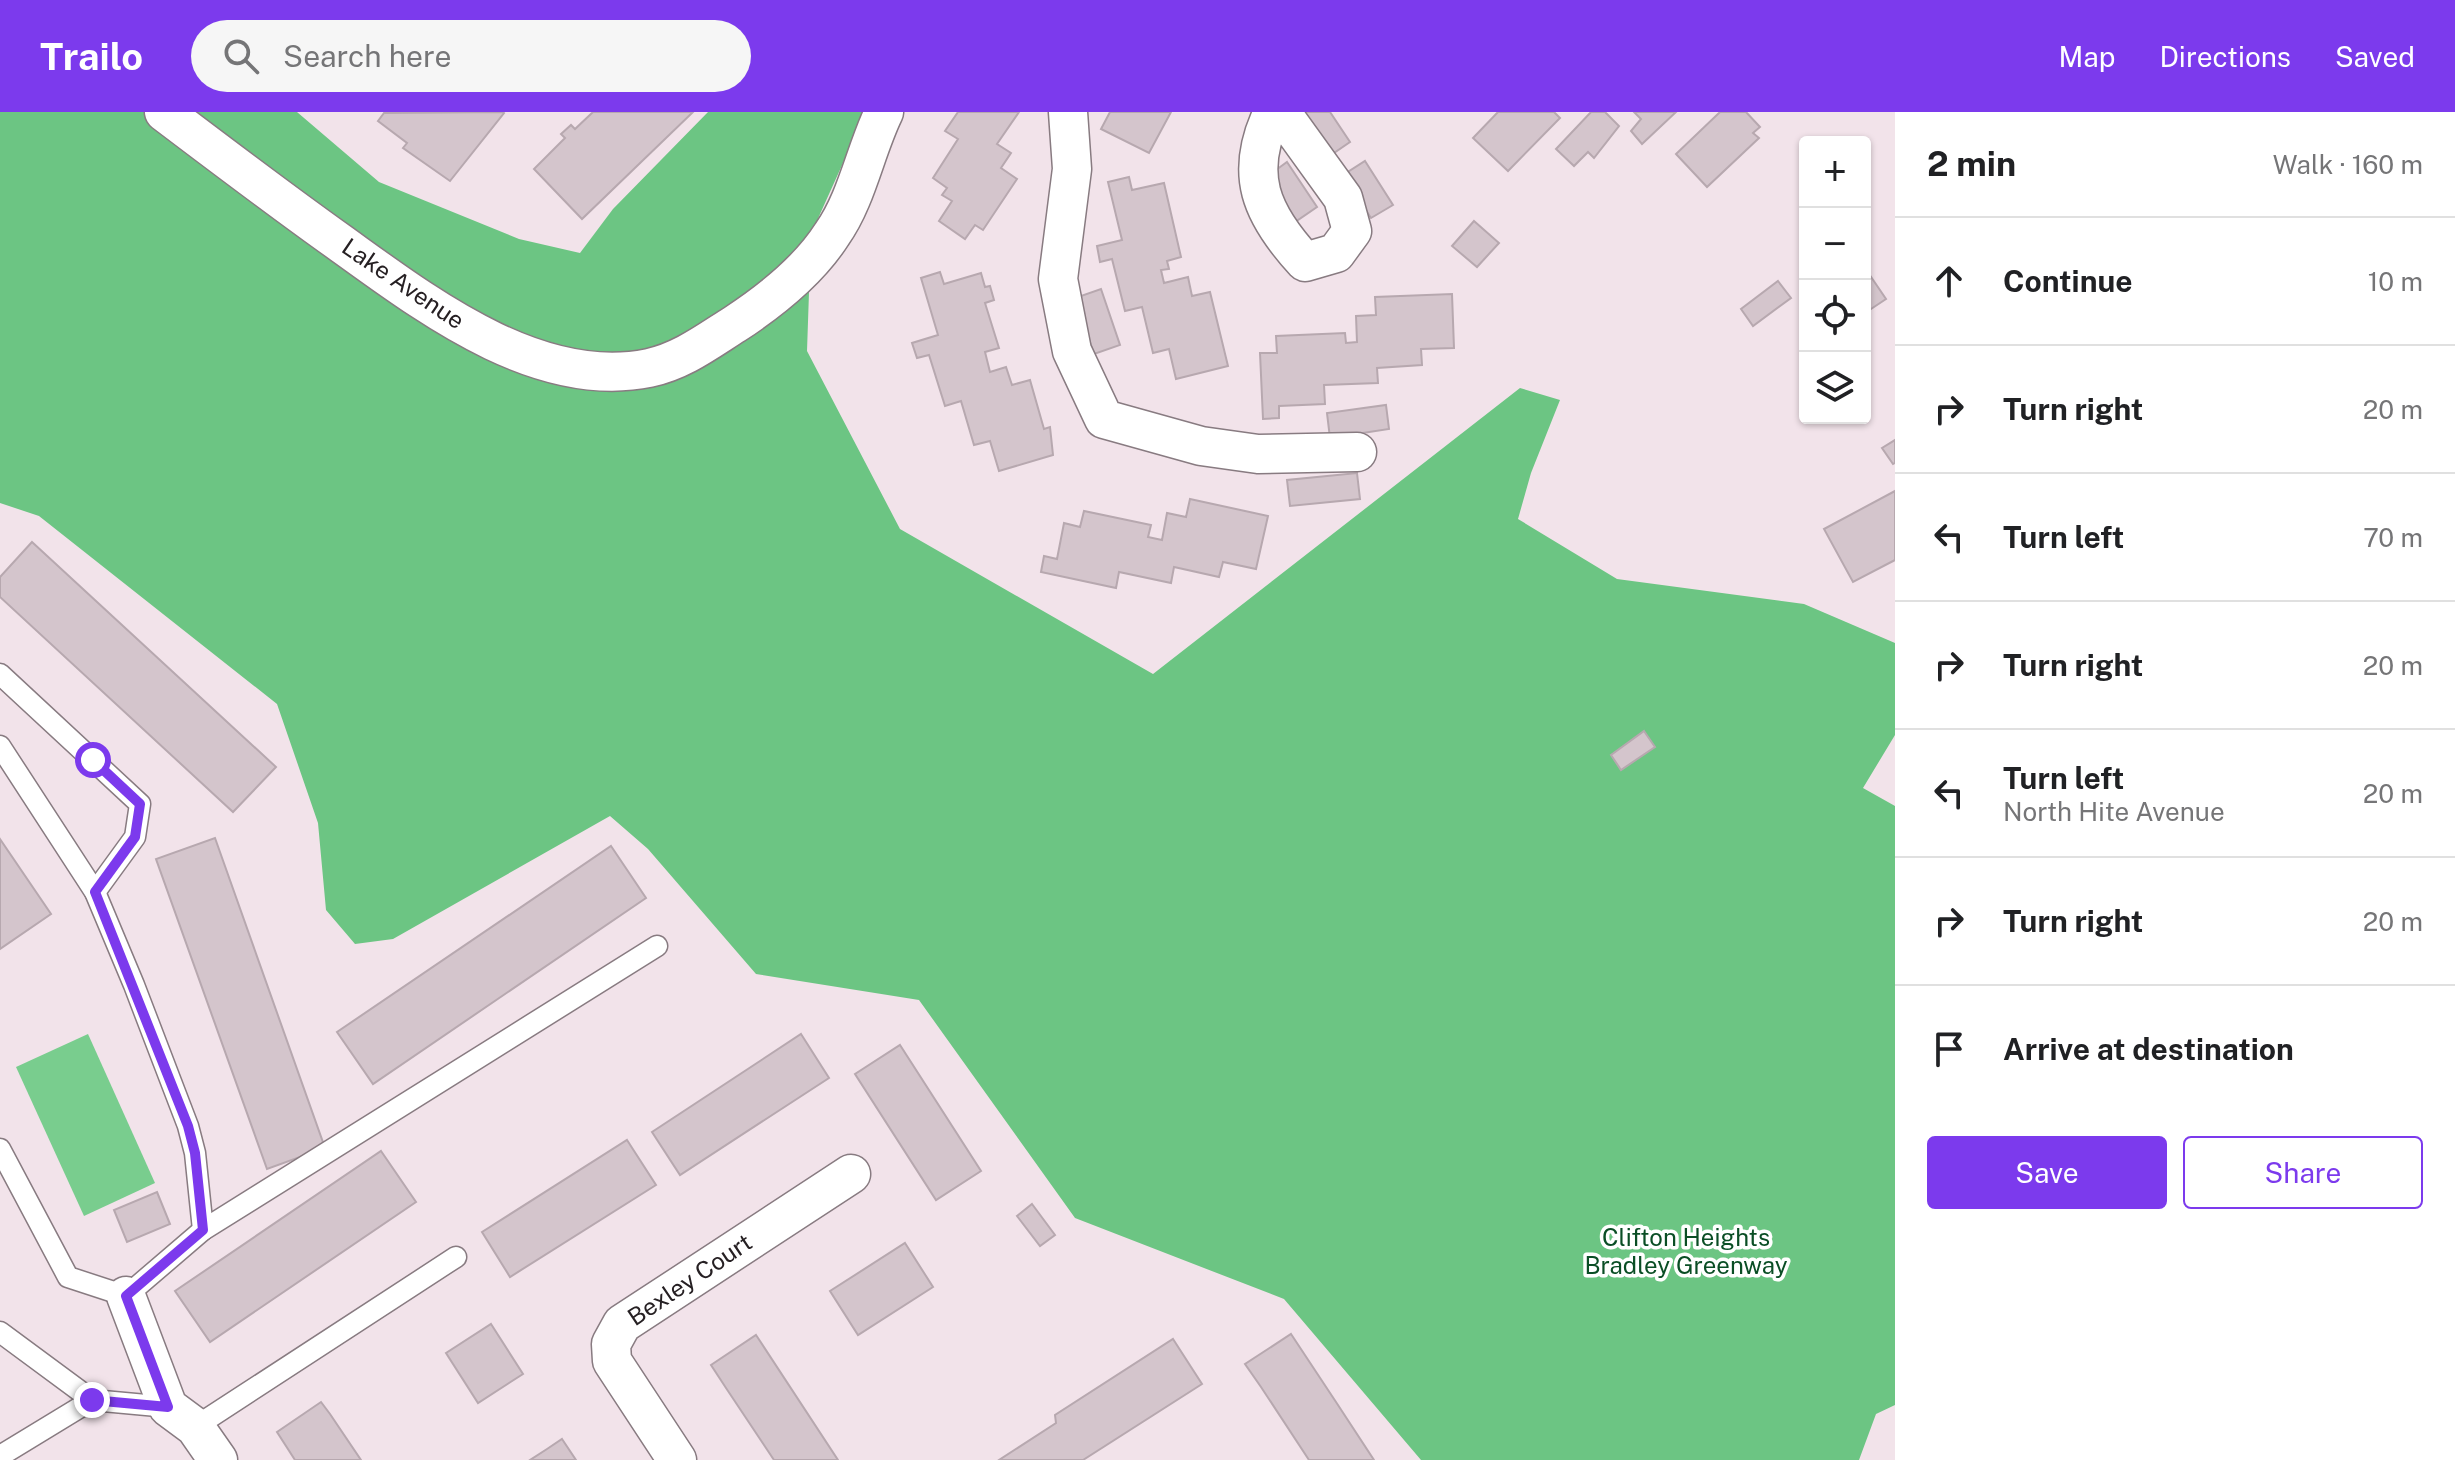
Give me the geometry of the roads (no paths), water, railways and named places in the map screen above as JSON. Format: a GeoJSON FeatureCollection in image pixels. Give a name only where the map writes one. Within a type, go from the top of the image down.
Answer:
{"type":"FeatureCollection","features":[{"type":"Feature","properties":{"kind":"street","name":"Lake Avenue"},"geometry":{"type":"LineString","coordinates":[[164,112],[442,316],[495,342],[548,360],[617,372],[650,368],[694,350],[748,315],[808,263],[834,232],[884,112]]}},
{"type":"Feature","properties":{"kind":"street"},"geometry":{"type":"LineString","coordinates":[[1068,112],[1072,169],[1058,279],[1072,351],[1104,419],[1201,446],[1258,454],[1357,452]]}},
{"type":"Feature","properties":{"kind":"street"},"geometry":{"type":"LineString","coordinates":[[1273,112],[1264,131],[1258,171],[1261,199],[1305,262],[1336,253],[1352,231],[1343,198],[1281,112]]}},
{"type":"Feature","properties":{"kind":"street","name":"Bexley Court"},"geometry":{"type":"LineString","coordinates":[[677,1460],[612,1361],[614,1334],[622,1324],[851,1174]]}},
{"type":"Feature","properties":{"kind":"street"},"geometry":{"type":"LineString","coordinates":[[126,1296],[182,1417],[218,1460]]}},
{"type":"Feature","properties":{"kind":"lane"},"geometry":{"type":"LineString","coordinates":[[0,674],[140,804],[135,837],[95,892]]}},
{"type":"Feature","properties":{"kind":"lane"},"geometry":{"type":"LineString","coordinates":[[0,746],[95,892],[188,1126],[195,1153],[203,1230]]}},
{"type":"Feature","properties":{"kind":"lane"},"geometry":{"type":"LineString","coordinates":[[0,1149],[68,1277],[126,1296],[203,1230],[657,946]]}},
{"type":"Feature","properties":{"kind":"lane"},"geometry":{"type":"LineString","coordinates":[[0,1332],[92,1400],[182,1417],[456,1257]]}},
{"type":"Feature","properties":{"kind":"lane"},"geometry":{"type":"LineString","coordinates":[[2,1450],[92,1400]]}},
{"type":"Feature","properties":{"kind":"park label","name":"Clifton Heights Bradley Greenway"},"geometry":{"type":"Point","coordinates":[1686,1252]}}]}
